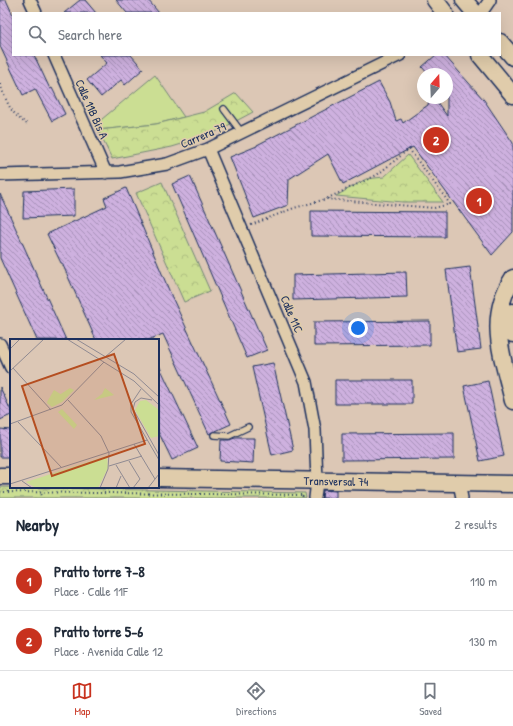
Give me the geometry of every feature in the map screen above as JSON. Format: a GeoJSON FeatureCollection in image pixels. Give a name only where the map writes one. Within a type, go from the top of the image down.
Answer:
{"type":"FeatureCollection","features":[{"type":"Feature","properties":{"kind":"street"},"geometry":{"type":"LineString","coordinates":[[30,0],[36,12]]}},
{"type":"Feature","properties":{"kind":"street"},"geometry":{"type":"LineString","coordinates":[[434,0],[444,12]]}},
{"type":"Feature","properties":{"kind":"street"},"geometry":{"type":"LineString","coordinates":[[464,0],[474,12]]}},
{"type":"Feature","properties":{"kind":"street"},"geometry":{"type":"LineString","coordinates":[[482,12],[490,0]]}},
{"type":"Feature","properties":{"kind":"street"},"geometry":{"type":"LineString","coordinates":[[501,43],[513,57]]}},
{"type":"Feature","properties":{"kind":"street","name":"Calle 11B Bis A"},"geometry":{"type":"LineString","coordinates":[[54,56],[106,173]]}},
{"type":"Feature","properties":{"kind":"street","name":"Carrera 79"},"geometry":{"type":"LineString","coordinates":[[0,175],[106,173],[143,169],[161,165],[208,149],[398,56]]}},
{"type":"Feature","properties":{"kind":"street"},"geometry":{"type":"LineString","coordinates":[[481,56],[513,95]]}},
{"type":"Feature","properties":{"kind":"street","name":"Calle 11C"},"geometry":{"type":"LineString","coordinates":[[208,149],[306,382],[315,430],[317,481],[315,498]]}},
{"type":"Feature","properties":{"kind":"street"},"geometry":{"type":"LineString","coordinates":[[513,278],[506,290],[498,317],[498,332],[513,401]]}},
{"type":"Feature","properties":{"kind":"street"},"geometry":{"type":"LineString","coordinates":[[513,312],[513,334]]}},
{"type":"Feature","properties":{"kind":"street"},"geometry":{"type":"LineString","coordinates":[[0,344],[10,366]]}},
{"type":"Feature","properties":{"kind":"street","name":"Transversal 74"},"geometry":{"type":"LineString","coordinates":[[159,478],[258,475],[317,481],[460,491],[513,484]]}},
{"type":"Feature","properties":{"kind":"lane"},"geometry":{"type":"LineString","coordinates":[[224,109],[242,133]]}},
{"type":"Feature","properties":{"kind":"lane"},"geometry":{"type":"LineString","coordinates":[[214,435],[229,436],[248,427]]}},
{"type":"Feature","properties":{"kind":"path"},"geometry":{"type":"LineString","coordinates":[[0,84],[9,106],[18,119],[29,126]]}},
{"type":"Feature","properties":{"kind":"path"},"geometry":{"type":"LineString","coordinates":[[250,225],[294,208],[326,199],[377,175],[409,149],[450,204],[434,208],[326,199]]}},
{"type":"Feature","properties":{"kind":"path"},"geometry":{"type":"LineString","coordinates":[[38,488],[43,498]]}},
{"type":"Feature","properties":{"kind":"path"},"geometry":{"type":"LineString","coordinates":[[0,492],[303,495],[302,498]]}},
{"type":"Feature","properties":{"kind":"green space"},"geometry":{"type":"Polygon","coordinates":[[[155,75],[184,117],[156,124],[98,130],[96,124],[155,75]]]}},
{"type":"Feature","properties":{"kind":"green space"},"geometry":{"type":"Polygon","coordinates":[[[236,93],[253,112],[208,136],[172,147],[112,159],[98,130],[156,124],[204,112],[236,93]]]}},
{"type":"Feature","properties":{"kind":"green space"},"geometry":{"type":"Polygon","coordinates":[[[408,155],[443,202],[403,202],[336,196],[366,179],[384,177],[408,155]]]}},
{"type":"Feature","properties":{"kind":"green space"},"geometry":{"type":"Polygon","coordinates":[[[162,182],[210,291],[184,302],[136,193],[162,182]]]}},
{"type":"Feature","properties":{"kind":"green space"},"geometry":{"type":"Polygon","coordinates":[[[0,487],[305,493],[306,498],[0,498],[0,487]]]}},
{"type":"Feature","properties":{"kind":"building"},"geometry":{"type":"Polygon","coordinates":[[[0,0],[6,0],[12,13],[12,56],[34,56],[50,89],[52,88],[65,114],[52,121],[35,89],[23,95],[0,46],[0,0]]]}},
{"type":"Feature","properties":{"kind":"building"},"geometry":{"type":"Polygon","coordinates":[[[80,0],[85,0],[95,12],[65,12],[80,0]]]}},
{"type":"Feature","properties":{"kind":"building"},"geometry":{"type":"Polygon","coordinates":[[[116,0],[148,0],[158,12],[126,12],[116,0]]]}},
{"type":"Feature","properties":{"kind":"building"},"geometry":{"type":"Polygon","coordinates":[[[101,56],[132,56],[143,69],[125,85],[121,80],[101,97],[87,80],[107,63],[101,56]]]}},
{"type":"Feature","properties":{"kind":"building"},"geometry":{"type":"Polygon","coordinates":[[[435,56],[445,56],[484,100],[513,143],[513,232],[492,255],[413,147],[343,184],[328,154],[289,179],[288,205],[254,218],[230,157],[257,146],[379,82],[390,102],[396,121],[401,119],[403,123],[428,104],[438,104],[447,116],[447,104],[453,104],[453,68],[422,67],[435,56]]]}},
{"type":"Feature","properties":{"kind":"building"},"geometry":{"type":"Polygon","coordinates":[[[190,176],[267,350],[247,358],[172,184],[190,176]]]}},
{"type":"Feature","properties":{"kind":"building"},"geometry":{"type":"Polygon","coordinates":[[[126,188],[171,295],[231,424],[209,434],[163,334],[150,339],[96,339],[62,263],[47,234],[107,206],[104,198],[126,188]]]}},
{"type":"Feature","properties":{"kind":"building"},"geometry":{"type":"Polygon","coordinates":[[[74,189],[74,216],[23,218],[24,191],[74,189]]]}},
{"type":"Feature","properties":{"kind":"building"},"geometry":{"type":"Polygon","coordinates":[[[0,194],[66,339],[37,339],[0,258],[0,194]]]}},
{"type":"Feature","properties":{"kind":"building"},"geometry":{"type":"Polygon","coordinates":[[[311,211],[445,212],[445,237],[311,236],[311,211]]]}},
{"type":"Feature","properties":{"kind":"building"},"geometry":{"type":"Polygon","coordinates":[[[470,267],[481,349],[457,352],[446,270],[470,267]]]}},
{"type":"Feature","properties":{"kind":"building"},"geometry":{"type":"Polygon","coordinates":[[[406,272],[407,297],[293,300],[293,275],[406,272]]]}},
{"type":"Feature","properties":{"kind":"building"},"geometry":{"type":"Polygon","coordinates":[[[430,321],[430,345],[314,346],[314,322],[430,321]]]}},
{"type":"Feature","properties":{"kind":"building"},"geometry":{"type":"Polygon","coordinates":[[[273,363],[293,450],[272,455],[252,367],[273,363]]]}},
{"type":"Feature","properties":{"kind":"building"},"geometry":{"type":"Polygon","coordinates":[[[159,365],[198,448],[172,460],[159,433],[159,365]]]}},
{"type":"Feature","properties":{"kind":"building"},"geometry":{"type":"Polygon","coordinates":[[[335,380],[412,380],[412,404],[335,404],[335,380]]]}},
{"type":"Feature","properties":{"kind":"building"},"geometry":{"type":"Polygon","coordinates":[[[488,381],[504,456],[480,461],[464,386],[488,381]]]}},
{"type":"Feature","properties":{"kind":"building"},"geometry":{"type":"Polygon","coordinates":[[[0,387],[10,409],[10,415],[0,420],[0,387]]]}},
{"type":"Feature","properties":{"kind":"building"},"geometry":{"type":"Polygon","coordinates":[[[0,429],[10,430],[10,457],[0,457],[0,429]]]}},
{"type":"Feature","properties":{"kind":"building"},"geometry":{"type":"Polygon","coordinates":[[[454,433],[454,459],[342,460],[342,434],[454,433]]]}},
{"type":"Feature","properties":{"kind":"building"},"geometry":{"type":"Polygon","coordinates":[[[254,438],[253,463],[220,461],[221,440],[254,438]]]}},
{"type":"Feature","properties":{"kind":"building"},"geometry":{"type":"Polygon","coordinates":[[[323,490],[336,491],[336,498],[322,498],[323,490]]]}},
{"type":"Feature","properties":{"kind":"place","name":"Pratto torre 5-6"},"geometry":{"type":"Point","coordinates":[436,140]}},
{"type":"Feature","properties":{"kind":"place","name":"Pratto torre 7-8"},"geometry":{"type":"Point","coordinates":[479,201]}}]}
